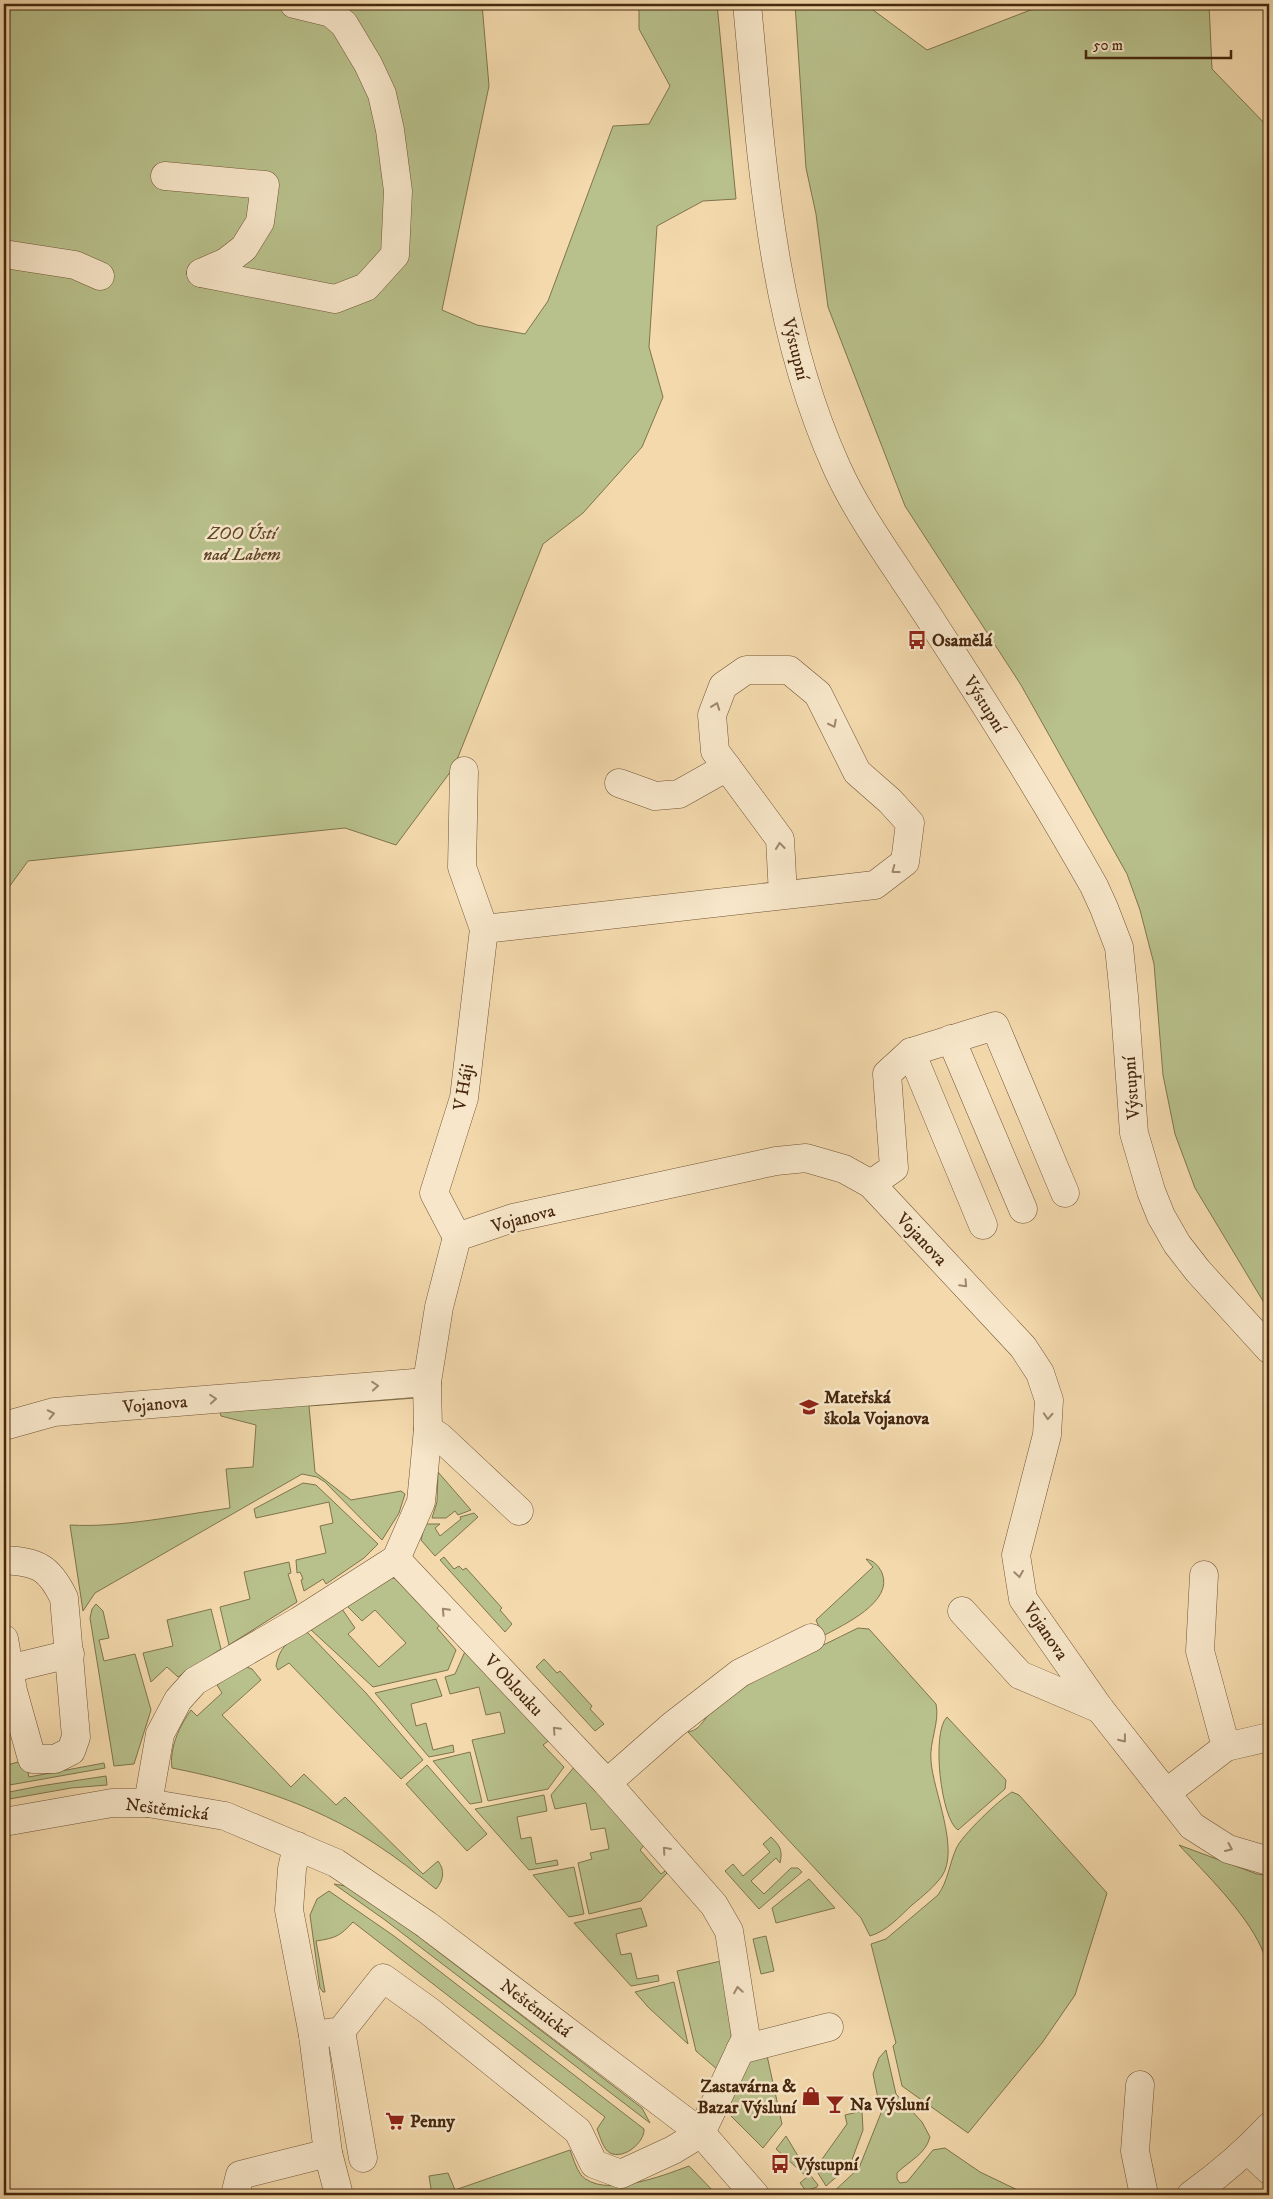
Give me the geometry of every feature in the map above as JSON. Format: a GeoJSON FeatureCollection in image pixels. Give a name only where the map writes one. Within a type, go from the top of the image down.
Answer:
{"type":"FeatureCollection","features":[{"type":"Feature","properties":{"kind":"street"},"geometry":{"type":"LineString","coordinates":[[164,176],[265,185],[260,222],[244,248],[226,262],[201,273],[335,298],[366,287],[391,260],[395,254],[398,191],[390,130],[382,94],[368,64],[344,24],[331,13],[294,4]]}},
{"type":"Feature","properties":{"kind":"street","name":"Výstupní"},"geometry":{"type":"LineString","coordinates":[[747,4],[773,247],[807,390],[834,461],[865,518],[986,705],[1101,901],[1119,947],[1134,1133],[1151,1191],[1161,1216],[1178,1244],[1198,1271],[1269,1349]]}},
{"type":"Feature","properties":{"kind":"street"},"geometry":{"type":"LineString","coordinates":[[4,254],[75,265],[100,276]]}},
{"type":"Feature","properties":{"kind":"street"},"geometry":{"type":"LineString","coordinates":[[484,929],[875,885],[906,862],[910,823],[890,800],[858,772],[818,694],[789,670],[746,670],[723,686],[712,715],[715,751],[780,839],[783,895]]}},
{"type":"Feature","properties":{"kind":"street"},"geometry":{"type":"LineString","coordinates":[[619,784],[655,796],[679,794],[727,767]]}},
{"type":"Feature","properties":{"kind":"street","name":"V Háji"},"geometry":{"type":"LineString","coordinates":[[457,1236],[434,1194],[464,1098],[484,929],[462,868],[464,771]]}},
{"type":"Feature","properties":{"kind":"street"},"geometry":{"type":"LineString","coordinates":[[871,1184],[894,1168],[887,1074],[911,1052],[995,1026],[1065,1193]]}},
{"type":"Feature","properties":{"kind":"street"},"geometry":{"type":"LineString","coordinates":[[951,1040],[1023,1209]]}},
{"type":"Feature","properties":{"kind":"street"},"geometry":{"type":"LineString","coordinates":[[911,1052],[983,1225]]}},
{"type":"Feature","properties":{"kind":"street","name":"Vojanova"},"geometry":{"type":"LineString","coordinates":[[457,1236],[513,1218],[776,1161],[806,1158],[844,1169],[871,1184],[1023,1347],[1040,1373],[1049,1400],[1047,1435],[1016,1555],[1023,1599],[1100,1709],[1192,1826],[1228,1849],[1269,1862]]}},
{"type":"Feature","properties":{"kind":"street"},"geometry":{"type":"LineString","coordinates":[[148,1803],[160,1734],[178,1700],[195,1681],[299,1621],[396,1559],[421,1502],[428,1429],[427,1382],[439,1307],[457,1236]]}},
{"type":"Feature","properties":{"kind":"street","name":"Vojanova"},"geometry":{"type":"LineString","coordinates":[[4,1426],[54,1412],[427,1382]]}},
{"type":"Feature","properties":{"kind":"street"},"geometry":{"type":"LineString","coordinates":[[428,1429],[440,1437],[519,1511]]}},
{"type":"Feature","properties":{"kind":"street","name":"V Oblouku"},"geometry":{"type":"LineString","coordinates":[[396,1559],[606,1783],[714,1905],[729,1931],[743,2044]]}},
{"type":"Feature","properties":{"kind":"street"},"geometry":{"type":"LineString","coordinates":[[4,1560],[40,1566],[54,1578],[64,1598],[76,1737],[71,1751],[55,1759],[32,1759],[7,1669],[4,1640]]}},
{"type":"Feature","properties":{"kind":"street"},"geometry":{"type":"LineString","coordinates":[[1204,1575],[1200,1651],[1226,1747]]}},
{"type":"Feature","properties":{"kind":"street"},"geometry":{"type":"LineString","coordinates":[[962,1611],[1020,1675],[1100,1709]]}},
{"type":"Feature","properties":{"kind":"street"},"geometry":{"type":"LineString","coordinates":[[606,1783],[673,1725],[740,1673],[811,1638]]}},
{"type":"Feature","properties":{"kind":"street"},"geometry":{"type":"LineString","coordinates":[[7,1669],[70,1654]]}},
{"type":"Feature","properties":{"kind":"street"},"geometry":{"type":"LineString","coordinates":[[1166,1793],[1226,1747],[1269,1737]]}},
{"type":"Feature","properties":{"kind":"street","name":"Neštěmická"},"geometry":{"type":"LineString","coordinates":[[4,1822],[112,1803],[148,1803],[225,1816],[336,1863],[427,1925],[701,2133],[755,2195]]}},
{"type":"Feature","properties":{"kind":"street"},"geometry":{"type":"LineString","coordinates":[[297,1846],[292,1869],[289,1910],[313,2035],[328,2153],[339,2195]]}},
{"type":"Feature","properties":{"kind":"street"},"geometry":{"type":"LineString","coordinates":[[313,2035],[341,2031],[383,1978],[429,2012],[578,2131],[594,2164],[621,2174],[673,2150],[701,2133],[743,2044],[828,2027]]}},
{"type":"Feature","properties":{"kind":"street"},"geometry":{"type":"LineString","coordinates":[[341,2031],[363,2158]]}},
{"type":"Feature","properties":{"kind":"street"},"geometry":{"type":"LineString","coordinates":[[1140,2085],[1135,2151],[1144,2195]]}},
{"type":"Feature","properties":{"kind":"street"},"geometry":{"type":"LineString","coordinates":[[1191,2195],[1225,2171],[1269,2127]]}},
{"type":"Feature","properties":{"kind":"street"},"geometry":{"type":"LineString","coordinates":[[1248,2150],[1269,2170]]}},
{"type":"Feature","properties":{"kind":"street"},"geometry":{"type":"LineString","coordinates":[[235,2195],[240,2175],[328,2153]]}},
{"type":"Feature","properties":{"kind":"green space","name":"ZOO Ústí nad Labem"},"geometry":{"type":"Polygon","coordinates":[[[4,4],[482,4],[489,86],[442,310],[477,325],[525,334],[548,301],[613,126],[649,124],[670,86],[639,29],[639,4],[717,4],[736,199],[703,201],[657,226],[649,347],[663,397],[642,447],[583,513],[543,544],[454,767],[396,845],[345,828],[28,861],[4,894],[4,4]]]}},
{"type":"Feature","properties":{"kind":"green space"},"geometry":{"type":"Polygon","coordinates":[[[795,4],[865,4],[927,50],[1046,4],[1209,4],[1212,69],[1269,128],[1269,1311],[1195,1188],[1175,1134],[1163,1075],[1154,964],[1140,910],[1127,874],[1021,685],[905,506],[828,307],[816,214],[806,168],[795,4]]]}},
{"type":"Feature","properties":{"kind":"green space"},"geometry":{"type":"Polygon","coordinates":[[[407,1391],[415,1398],[309,1406],[315,1472],[351,1500],[401,1491],[405,1494],[399,1513],[382,1540],[325,1482],[317,1477],[302,1474],[95,1593],[83,1611],[70,1525],[129,1523],[230,1508],[226,1469],[253,1467],[256,1425],[221,1416],[218,1405],[407,1391]]]}},
{"type":"Feature","properties":{"kind":"green space"},"geometry":{"type":"Polygon","coordinates":[[[438,1472],[471,1510],[458,1515],[455,1511],[446,1518],[432,1518],[437,1502],[438,1472]]]}},
{"type":"Feature","properties":{"kind":"green space"},"geometry":{"type":"Polygon","coordinates":[[[303,1483],[316,1485],[378,1544],[364,1558],[326,1584],[323,1579],[304,1591],[301,1580],[303,1579],[300,1572],[297,1573],[296,1560],[326,1553],[320,1526],[333,1523],[329,1502],[256,1518],[254,1509],[303,1483]]]}},
{"type":"Feature","properties":{"kind":"green space"},"geometry":{"type":"Polygon","coordinates":[[[474,1513],[478,1517],[435,1556],[421,1540],[425,1524],[440,1524],[435,1528],[440,1536],[461,1519],[460,1517],[474,1513]]]}},
{"type":"Feature","properties":{"kind":"green space"},"geometry":{"type":"Polygon","coordinates":[[[444,1557],[454,1569],[459,1566],[463,1570],[466,1568],[502,1608],[500,1610],[512,1624],[505,1632],[440,1560],[444,1557]]]}},
{"type":"Feature","properties":{"kind":"green space"},"geometry":{"type":"Polygon","coordinates":[[[866,1559],[876,1564],[882,1573],[884,1584],[881,1594],[874,1603],[854,1619],[823,1636],[816,1620],[873,1567],[866,1559]]]}},
{"type":"Feature","properties":{"kind":"green space"},"geometry":{"type":"Polygon","coordinates":[[[289,1562],[291,1573],[288,1574],[297,1602],[229,1645],[220,1607],[250,1599],[244,1572],[289,1562]]]}},
{"type":"Feature","properties":{"kind":"green space"},"geometry":{"type":"Polygon","coordinates":[[[392,1578],[403,1579],[445,1621],[437,1628],[456,1650],[448,1670],[373,1687],[309,1628],[342,1609],[355,1628],[348,1634],[379,1667],[406,1643],[375,1610],[362,1621],[347,1606],[392,1578]]]}},
{"type":"Feature","properties":{"kind":"green space"},"geometry":{"type":"Polygon","coordinates":[[[96,1604],[103,1611],[109,1638],[99,1640],[104,1661],[135,1654],[151,1710],[134,1764],[114,1766],[90,1618],[92,1609],[96,1604]]]}},
{"type":"Feature","properties":{"kind":"green space"},"geometry":{"type":"Polygon","coordinates":[[[211,1609],[221,1649],[178,1677],[167,1667],[151,1682],[143,1653],[173,1646],[167,1620],[211,1609]]]}},
{"type":"Feature","properties":{"kind":"green space"},"geometry":{"type":"Polygon","coordinates":[[[858,1628],[869,1629],[936,1704],[937,1718],[931,1761],[944,1820],[948,1851],[947,1865],[942,1876],[935,1884],[882,1931],[870,1936],[861,1918],[688,1732],[698,1727],[720,1701],[805,1654],[858,1628]]]}},
{"type":"Feature","properties":{"kind":"green space"},"geometry":{"type":"Polygon","coordinates":[[[306,1631],[366,1693],[423,1760],[401,1779],[289,1663],[278,1670],[276,1666],[280,1653],[290,1641],[306,1631]]]}},
{"type":"Feature","properties":{"kind":"green space"},"geometry":{"type":"Polygon","coordinates":[[[467,1647],[551,1739],[543,1745],[564,1767],[548,1789],[488,1801],[472,1740],[505,1733],[500,1712],[486,1715],[479,1687],[450,1694],[445,1677],[455,1674],[467,1647]]]}},
{"type":"Feature","properties":{"kind":"green space"},"geometry":{"type":"Polygon","coordinates":[[[544,1659],[557,1673],[560,1671],[592,1706],[590,1709],[604,1724],[595,1731],[536,1667],[544,1659]]]}},
{"type":"Feature","properties":{"kind":"green space"},"geometry":{"type":"Polygon","coordinates":[[[244,1666],[252,1669],[261,1680],[222,1715],[291,1787],[304,1774],[336,1805],[345,1797],[423,1874],[438,1861],[443,1875],[436,1889],[382,1848],[327,1817],[277,1796],[225,1780],[172,1768],[172,1753],[176,1737],[191,1710],[197,1716],[222,1693],[217,1685],[244,1666]]]}},
{"type":"Feature","properties":{"kind":"green space"},"geometry":{"type":"Polygon","coordinates":[[[436,1679],[442,1696],[411,1704],[416,1726],[426,1723],[433,1750],[453,1745],[454,1752],[429,1757],[375,1693],[436,1679]]]}},
{"type":"Feature","properties":{"kind":"green space"},"geometry":{"type":"Polygon","coordinates":[[[947,1717],[1006,1780],[1005,1789],[958,1830],[952,1823],[947,1810],[940,1775],[940,1740],[942,1726],[947,1717]]]}},
{"type":"Feature","properties":{"kind":"green space"},"geometry":{"type":"Polygon","coordinates":[[[470,1752],[482,1802],[470,1804],[433,1761],[470,1752]]]}},
{"type":"Feature","properties":{"kind":"green space"},"geometry":{"type":"Polygon","coordinates":[[[25,1760],[29,1777],[104,1763],[105,1768],[4,1786],[4,1766],[25,1760]]]}},
{"type":"Feature","properties":{"kind":"green space"},"geometry":{"type":"Polygon","coordinates":[[[427,1765],[487,1834],[467,1851],[406,1784],[427,1765]]]}},
{"type":"Feature","properties":{"kind":"green space"},"geometry":{"type":"Polygon","coordinates":[[[575,1766],[646,1843],[640,1850],[661,1874],[665,1871],[667,1873],[641,1901],[589,1914],[578,1863],[592,1859],[590,1853],[609,1849],[605,1828],[591,1830],[586,1803],[555,1809],[551,1795],[575,1766]]]}},
{"type":"Feature","properties":{"kind":"green space"},"geometry":{"type":"Polygon","coordinates":[[[106,1776],[107,1785],[71,1788],[4,1800],[4,1793],[106,1776]]]}},
{"type":"Feature","properties":{"kind":"green space"},"geometry":{"type":"Polygon","coordinates":[[[1012,1792],[1019,1795],[1107,1893],[1075,1995],[1042,2043],[968,2133],[902,2086],[893,2046],[896,2043],[871,1944],[886,1939],[938,1895],[959,1843],[981,1818],[1012,1792]]]}},
{"type":"Feature","properties":{"kind":"green space"},"geometry":{"type":"Polygon","coordinates":[[[544,1795],[547,1811],[517,1817],[521,1839],[531,1837],[536,1864],[557,1860],[558,1865],[529,1870],[475,1809],[544,1795]]]}},
{"type":"Feature","properties":{"kind":"green space"},"geometry":{"type":"Polygon","coordinates":[[[771,1837],[780,1848],[780,1863],[776,1858],[751,1881],[764,1894],[791,1868],[798,1868],[802,1872],[759,1909],[725,1871],[733,1864],[743,1876],[770,1852],[763,1844],[771,1837]]]}},
{"type":"Feature","properties":{"kind":"green space"},"geometry":{"type":"Polygon","coordinates":[[[1179,1845],[1257,1874],[1269,1876],[1269,1920],[1263,1941],[1269,1943],[1269,1968],[1261,1947],[1245,1920],[1224,1893],[1179,1845]]]}},
{"type":"Feature","properties":{"kind":"green space"},"geometry":{"type":"Polygon","coordinates":[[[574,1867],[584,1914],[569,1917],[533,1875],[574,1867]]]}},
{"type":"Feature","properties":{"kind":"green space"},"geometry":{"type":"Polygon","coordinates":[[[809,1879],[835,1908],[776,1923],[772,1908],[809,1879]]]}},
{"type":"Feature","properties":{"kind":"green space"},"geometry":{"type":"Polygon","coordinates":[[[334,1884],[351,1887],[393,1917],[642,2108],[650,2123],[385,1920],[334,1884]]]}},
{"type":"Feature","properties":{"kind":"green space"},"geometry":{"type":"Polygon","coordinates":[[[329,1891],[394,1936],[644,2129],[641,2139],[637,2144],[621,2154],[610,2153],[597,2129],[605,2117],[353,1922],[337,1936],[316,1941],[325,1992],[323,1992],[320,1988],[310,1915],[317,1899],[329,1891]]]}},
{"type":"Feature","properties":{"kind":"green space"},"geometry":{"type":"Polygon","coordinates":[[[641,1908],[647,1926],[616,1934],[621,1955],[631,1953],[637,1979],[658,1975],[659,1981],[631,1986],[574,1923],[641,1908]]]}},
{"type":"Feature","properties":{"kind":"green space"},"geometry":{"type":"Polygon","coordinates":[[[766,1936],[774,1971],[761,1974],[753,1939],[766,1936]]]}},
{"type":"Feature","properties":{"kind":"green space"},"geometry":{"type":"Polygon","coordinates":[[[721,1961],[732,2024],[731,2039],[718,2070],[696,2051],[677,1971],[721,1961]]]}},
{"type":"Feature","properties":{"kind":"green space"},"geometry":{"type":"Polygon","coordinates":[[[674,1982],[688,2044],[648,2007],[635,1992],[674,1982]]]}},
{"type":"Feature","properties":{"kind":"green space"},"geometry":{"type":"Polygon","coordinates":[[[886,2050],[896,2094],[922,2122],[930,2137],[921,2153],[897,2173],[897,2179],[900,2183],[907,2182],[933,2150],[945,2148],[980,2172],[1028,2195],[830,2195],[859,2168],[881,2113],[873,2074],[879,2058],[886,2050]]]}},
{"type":"Feature","properties":{"kind":"green space"},"geometry":{"type":"Polygon","coordinates":[[[766,2051],[782,2124],[763,2148],[726,2111],[745,2057],[766,2051]]]}},
{"type":"Feature","properties":{"kind":"green space"},"geometry":{"type":"Polygon","coordinates":[[[862,2111],[863,2130],[850,2165],[826,2186],[818,2173],[820,2162],[847,2124],[845,2115],[862,2111]]]}},
{"type":"Feature","properties":{"kind":"green space"},"geometry":{"type":"Polygon","coordinates":[[[786,2136],[807,2171],[818,2185],[817,2187],[806,2191],[800,2183],[807,2177],[776,2149],[786,2136]]]}},
{"type":"Feature","properties":{"kind":"green space"},"geometry":{"type":"Polygon","coordinates":[[[570,2150],[581,2175],[591,2182],[603,2185],[633,2183],[649,2180],[689,2166],[717,2195],[432,2195],[429,2176],[448,2173],[455,2190],[570,2150]]]}},
{"type":"Feature","properties":{"kind":"place","name":"Osamělá"},"geometry":{"type":"Point","coordinates":[917,640]}},
{"type":"Feature","properties":{"kind":"place","name":"Mateřská škola Vojanova"},"geometry":{"type":"Point","coordinates":[809,1407]}},
{"type":"Feature","properties":{"kind":"place","name":"Zastavárna & Bazar Výsluní"},"geometry":{"type":"Point","coordinates":[811,2096]}},
{"type":"Feature","properties":{"kind":"place","name":"Na Výsluní"},"geometry":{"type":"Point","coordinates":[835,2104]}},
{"type":"Feature","properties":{"kind":"place","name":"Penny"},"geometry":{"type":"Point","coordinates":[395,2121]}},
{"type":"Feature","properties":{"kind":"place","name":"Výstupní"},"geometry":{"type":"Point","coordinates":[780,2164]}}]}
